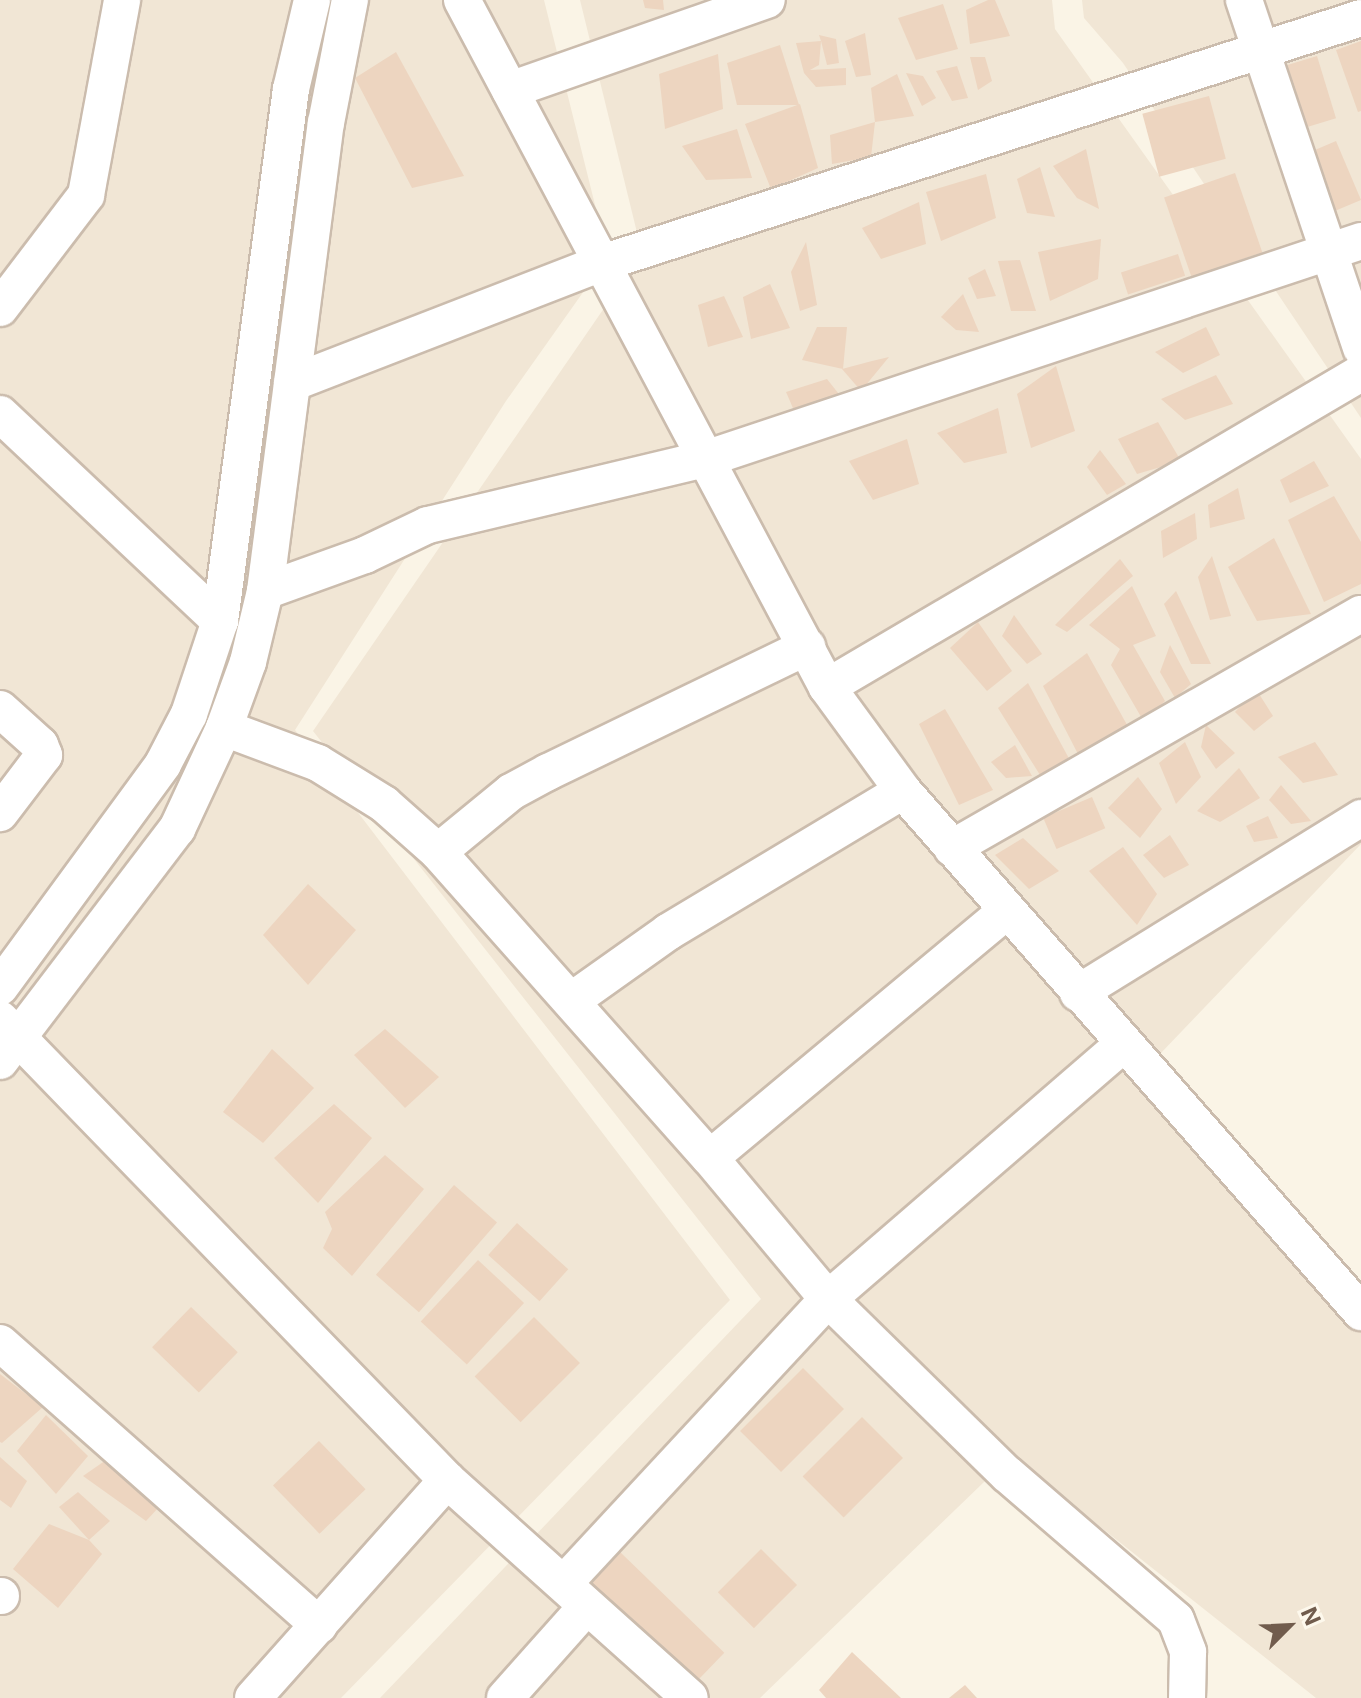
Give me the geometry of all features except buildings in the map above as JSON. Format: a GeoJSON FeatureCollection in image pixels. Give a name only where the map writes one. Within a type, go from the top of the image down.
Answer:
{"type":"FeatureCollection","features":[{"type":"Feature","properties":{"kind":"street"},"geometry":{"type":"LineString","coordinates":[[0,308],[86,195],[122,0]]}},
{"type":"Feature","properties":{"kind":"street"},"geometry":{"type":"LineString","coordinates":[[0,987],[163,764],[189,714],[220,621],[291,89],[312,0]]}},
{"type":"Feature","properties":{"kind":"street"},"geometry":{"type":"LineString","coordinates":[[350,0],[326,123],[265,591],[224,728],[177,829],[6,1040],[447,1480],[690,1698]]}},
{"type":"Feature","properties":{"kind":"street"},"geometry":{"type":"LineString","coordinates":[[462,0],[827,687],[903,791],[1361,1312]]}},
{"type":"Feature","properties":{"kind":"street"},"geometry":{"type":"LineString","coordinates":[[510,90],[767,0]]}},
{"type":"Feature","properties":{"kind":"street"},"geometry":{"type":"LineString","coordinates":[[1244,0],[1261,52],[1345,247],[1361,348]]}},
{"type":"Feature","properties":{"kind":"street"},"geometry":{"type":"LineString","coordinates":[[292,383],[602,263],[1361,18]]}},
{"type":"Feature","properties":{"kind":"street"},"geometry":{"type":"LineString","coordinates":[[265,591],[365,555],[428,525],[705,459],[1345,247]]}},
{"type":"Feature","properties":{"kind":"street"},"geometry":{"type":"LineString","coordinates":[[827,687],[1361,373]]}},
{"type":"Feature","properties":{"kind":"street"},"geometry":{"type":"LineString","coordinates":[[0,414],[220,621]]}},
{"type":"Feature","properties":{"kind":"street"},"geometry":{"type":"LineString","coordinates":[[952,848],[1361,614]]}},
{"type":"Feature","properties":{"kind":"street"},"geometry":{"type":"LineString","coordinates":[[438,852],[511,792],[807,647]]}},
{"type":"Feature","properties":{"kind":"street"},"geometry":{"type":"LineString","coordinates":[[0,709],[40,745],[44,755],[0,813]]}},
{"type":"Feature","properties":{"kind":"street"},"geometry":{"type":"LineString","coordinates":[[224,728],[318,763],[384,804],[438,852],[710,1158],[828,1299],[1007,1474],[1176,1620],[1188,1652],[1187,1698]]}},
{"type":"Feature","properties":{"kind":"street"},"geometry":{"type":"LineString","coordinates":[[571,1001],[668,932],[903,791]]}},
{"type":"Feature","properties":{"kind":"street"},"geometry":{"type":"LineString","coordinates":[[1078,993],[1361,818]]}},
{"type":"Feature","properties":{"kind":"street"},"geometry":{"type":"LineString","coordinates":[[710,1158],[1006,911]]}},
{"type":"Feature","properties":{"kind":"street"},"geometry":{"type":"LineString","coordinates":[[505,1698],[576,1594],[828,1299],[1123,1044]]}},
{"type":"Feature","properties":{"kind":"street"},"geometry":{"type":"LineString","coordinates":[[0,1343],[319,1625]]}},
{"type":"Feature","properties":{"kind":"street"},"geometry":{"type":"LineString","coordinates":[[253,1698],[447,1480]]}},
{"type":"Feature","properties":{"kind":"shaded area"},"geometry":{"type":"Polygon","coordinates":[[[0,0],[544,0],[608,257],[506,401],[295,730],[730,1300],[341,1698],[0,1698],[0,0]]]}},
{"type":"Feature","properties":{"kind":"shaded area"},"geometry":{"type":"Polygon","coordinates":[[[580,0],[1052,0],[1055,29],[1361,459],[1361,844],[1160,1054],[1361,1289],[1361,1698],[1316,1698],[1011,1456],[760,1698],[380,1698],[761,1299],[313,731],[642,253],[580,0]]]}},
{"type":"Feature","properties":{"kind":"shaded area"},"geometry":{"type":"Polygon","coordinates":[[[1082,0],[1361,0],[1361,418],[1123,63],[1084,18],[1082,0]]]}}]}
